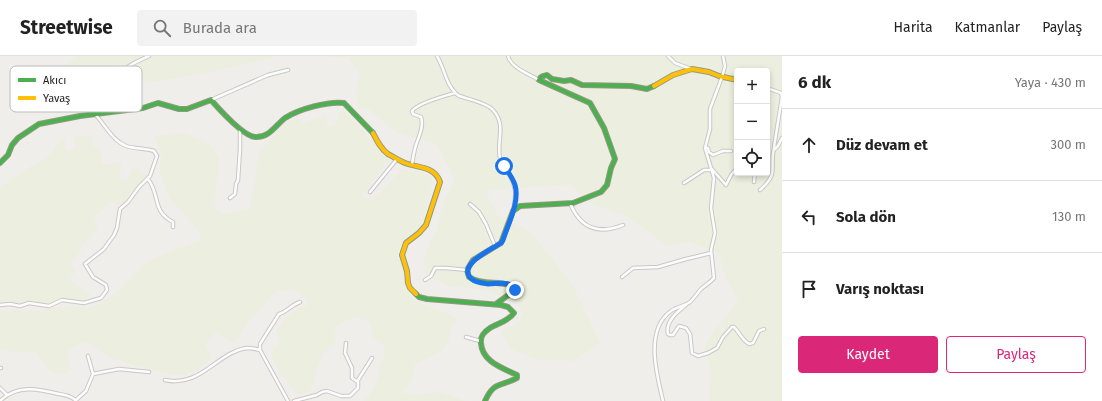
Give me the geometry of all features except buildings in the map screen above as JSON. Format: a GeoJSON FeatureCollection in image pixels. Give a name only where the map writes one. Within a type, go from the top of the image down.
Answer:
{"type":"FeatureCollection","features":[{"type":"Feature","properties":{"kind":"street"},"geometry":{"type":"LineString","coordinates":[[128,66],[149,56]]}},
{"type":"Feature","properties":{"kind":"street"},"geometry":{"type":"LineString","coordinates":[[437,56],[450,88],[455,93],[459,96],[488,106],[494,110],[499,121],[501,131],[499,157],[515,185],[516,192],[513,211],[503,240],[474,260],[467,270]]}},
{"type":"Feature","properties":{"kind":"street"},"geometry":{"type":"LineString","coordinates":[[508,56],[510,62],[520,70],[590,103],[604,128],[615,159],[607,185],[601,192],[570,203],[520,206],[513,211]]}},
{"type":"Feature","properties":{"kind":"street"},"geometry":{"type":"LineString","coordinates":[[668,56],[675,64],[734,79]]}},
{"type":"Feature","properties":{"kind":"street"},"geometry":{"type":"LineString","coordinates":[[723,56],[725,66],[710,109],[710,129],[705,148],[714,178],[711,208],[716,232],[711,250],[714,278],[701,289],[690,302],[678,311],[667,330],[670,336],[673,335],[679,326],[686,328],[690,334],[692,353],[698,356],[717,348],[723,337],[732,327],[736,329],[746,343],[750,344],[753,343],[759,331],[764,329]]}},
{"type":"Feature","properties":{"kind":"street"},"geometry":{"type":"LineString","coordinates":[[539,80],[542,76],[547,75],[552,79],[564,81],[571,80],[582,85],[632,86],[647,89],[654,87],[673,75],[692,69]]}},
{"type":"Feature","properties":{"kind":"street"},"geometry":{"type":"LineString","coordinates":[[142,108],[158,103],[180,109],[187,109],[268,75],[288,70]]}},
{"type":"Feature","properties":{"kind":"street"},"geometry":{"type":"LineString","coordinates":[[760,190],[773,175],[774,147],[782,97],[781,93],[770,89]]}},
{"type":"Feature","properties":{"kind":"street"},"geometry":{"type":"LineString","coordinates":[[412,164],[422,121],[421,117],[414,114],[412,111],[418,106],[455,93]]}},
{"type":"Feature","properties":{"kind":"street"},"geometry":{"type":"LineString","coordinates":[[211,100],[225,116],[250,136],[263,136],[283,120],[317,105],[340,102],[344,103],[373,133],[384,150],[405,163],[432,171],[438,176],[440,182],[439,188],[426,225],[419,233],[406,243],[403,248],[402,258],[407,271],[410,288],[419,297],[427,299],[496,304],[508,306],[512,310],[513,314],[508,320],[493,326],[485,332],[480,342],[483,352],[490,361],[498,367],[514,374],[517,378],[494,386],[490,390],[485,401]]}},
{"type":"Feature","properties":{"kind":"street"},"geometry":{"type":"LineString","coordinates":[[0,163],[8,155],[12,145],[18,138],[39,124],[109,112]]}},
{"type":"Feature","properties":{"kind":"street"},"geometry":{"type":"LineString","coordinates":[[0,305],[10,304],[20,306],[31,303],[49,306],[62,300],[82,303],[103,297],[107,290],[106,286],[93,277],[84,264],[104,249],[116,233],[120,209],[148,179],[157,156],[156,153],[148,149],[127,146],[120,143],[95,114]]}},
{"type":"Feature","properties":{"kind":"street"},"geometry":{"type":"LineString","coordinates":[[230,198],[235,194],[238,180],[240,128]]}},
{"type":"Feature","properties":{"kind":"street"},"geometry":{"type":"LineString","coordinates":[[774,147],[777,148],[782,138]]}},
{"type":"Feature","properties":{"kind":"street"},"geometry":{"type":"LineString","coordinates":[[705,148],[708,148],[709,152],[713,155],[722,151],[731,151]]}},
{"type":"Feature","properties":{"kind":"street"},"geometry":{"type":"LineString","coordinates":[[370,192],[397,158]]}},
{"type":"Feature","properties":{"kind":"street"},"geometry":{"type":"LineString","coordinates":[[684,183],[704,170],[711,169],[726,185],[734,172]]}},
{"type":"Feature","properties":{"kind":"street"},"geometry":{"type":"LineString","coordinates":[[754,182],[755,176]]}},
{"type":"Feature","properties":{"kind":"street"},"geometry":{"type":"LineString","coordinates":[[148,179],[153,185],[159,209],[163,215],[173,222],[173,227]]}},
{"type":"Feature","properties":{"kind":"street"},"geometry":{"type":"LineString","coordinates":[[570,203],[577,217],[595,230],[615,228],[622,225]]}},
{"type":"Feature","properties":{"kind":"street"},"geometry":{"type":"LineString","coordinates":[[470,204],[479,212],[486,224],[495,246]]}},
{"type":"Feature","properties":{"kind":"street"},"geometry":{"type":"LineString","coordinates":[[622,277],[633,268],[658,268],[711,253]]}},
{"type":"Feature","properties":{"kind":"street"},"geometry":{"type":"LineString","coordinates":[[425,280],[431,276],[434,268],[467,270]]}},
{"type":"Feature","properties":{"kind":"street"},"geometry":{"type":"LineString","coordinates":[[467,270],[469,277],[477,282],[488,284],[506,282],[515,287],[515,290],[496,304]]}},
{"type":"Feature","properties":{"kind":"street"},"geometry":{"type":"LineString","coordinates":[[288,401],[260,350],[260,344],[275,318],[284,312],[288,307],[300,302]]}},
{"type":"Feature","properties":{"kind":"street"},"geometry":{"type":"LineString","coordinates":[[663,401],[659,388],[655,360],[655,340],[659,325],[671,311],[690,302]]}},
{"type":"Feature","properties":{"kind":"street"},"geometry":{"type":"LineString","coordinates":[[466,337],[480,342]]}},
{"type":"Feature","properties":{"kind":"street"},"geometry":{"type":"LineString","coordinates":[[346,343],[345,353],[352,368],[352,378],[358,383]]}},
{"type":"Feature","properties":{"kind":"street"},"geometry":{"type":"LineString","coordinates":[[165,380],[174,382],[184,381],[210,368],[235,352],[249,348],[260,350]]}},
{"type":"Feature","properties":{"kind":"street"},"geometry":{"type":"LineString","coordinates":[[0,401],[7,395],[20,390],[36,388],[67,395],[76,400],[86,391],[93,374],[88,356]]}},
{"type":"Feature","properties":{"kind":"street"},"geometry":{"type":"LineString","coordinates":[[294,401],[317,396],[322,392],[327,391],[346,397],[358,388],[358,380],[372,358]]}},
{"type":"Feature","properties":{"kind":"street"},"geometry":{"type":"LineString","coordinates":[[93,374],[119,369],[148,372]]}},
{"type":"Feature","properties":{"kind":"street"},"geometry":{"type":"LineString","coordinates":[[0,388],[7,395]]}},
{"type":"Feature","properties":{"kind":"shaded area"},"geometry":{"type":"Polygon","coordinates":[[[78,56],[278,56],[214,71],[160,81],[142,82],[142,66],[65,66],[78,56]]]}},
{"type":"Feature","properties":{"kind":"shaded area"},"geometry":{"type":"Polygon","coordinates":[[[322,56],[782,56],[782,401],[710,401],[711,371],[704,348],[714,331],[738,301],[726,277],[719,253],[690,242],[668,246],[625,215],[593,205],[570,184],[485,190],[498,216],[532,233],[574,287],[600,344],[573,361],[535,359],[511,349],[501,331],[518,324],[523,313],[515,301],[486,290],[449,286],[424,273],[424,258],[437,228],[445,199],[455,180],[437,144],[397,132],[370,110],[359,107],[356,95],[360,73],[348,58],[322,56]]]}},
{"type":"Feature","properties":{"kind":"shaded area"},"geometry":{"type":"Polygon","coordinates":[[[341,109],[358,125],[381,154],[389,159],[362,196],[372,201],[402,169],[417,170],[431,177],[433,182],[420,226],[402,242],[398,250],[398,256],[404,268],[403,281],[414,301],[458,318],[451,326],[449,339],[440,352],[415,364],[413,377],[402,393],[420,395],[440,392],[465,401],[364,401],[374,389],[379,376],[377,367],[384,357],[384,345],[373,338],[371,324],[357,316],[335,326],[335,345],[324,352],[317,367],[311,391],[298,395],[279,372],[271,357],[280,340],[276,330],[286,317],[297,309],[308,305],[308,301],[305,297],[294,290],[277,291],[249,321],[235,342],[228,341],[216,332],[205,345],[211,358],[198,369],[185,375],[169,374],[109,357],[88,342],[76,345],[67,351],[71,369],[67,373],[57,374],[49,370],[36,352],[15,352],[0,349],[0,312],[18,310],[33,311],[72,306],[87,308],[102,303],[116,293],[149,260],[202,240],[197,229],[169,197],[159,168],[162,155],[154,136],[182,133],[211,145],[219,158],[214,206],[220,213],[233,213],[249,209],[260,151],[284,124],[298,118],[304,123],[326,116],[327,128],[335,125],[341,109]]]}},
{"type":"Feature","properties":{"kind":"shaded area"},"geometry":{"type":"Polygon","coordinates":[[[92,135],[93,148],[100,148],[102,165],[121,162],[120,179],[126,181],[134,166],[147,175],[120,205],[113,201],[96,214],[94,219],[98,228],[81,247],[82,250],[70,263],[76,271],[70,278],[72,282],[91,295],[81,301],[64,298],[49,304],[30,302],[20,304],[0,303],[0,187],[50,155],[59,141],[65,139],[65,151],[75,149],[75,137],[92,135]]]}},
{"type":"Feature","properties":{"kind":"traffic: fast"},"geometry":{"type":"LineString","coordinates":[[496,304],[515,290],[515,287],[474,280],[469,277],[467,270],[473,260],[501,243],[513,211],[520,206],[573,203],[601,192],[607,185],[615,159],[604,128],[590,103],[539,80],[542,76],[547,75],[552,79],[564,81],[571,80],[582,85],[631,86],[647,89],[654,86]]}},
{"type":"Feature","properties":{"kind":"traffic: fast"},"geometry":{"type":"LineString","coordinates":[[142,108],[158,103],[179,109],[187,109],[211,100],[244,132],[255,137],[260,137],[272,131],[285,118],[298,112],[322,104],[344,103],[373,133]]}},
{"type":"Feature","properties":{"kind":"traffic: fast"},"geometry":{"type":"LineString","coordinates":[[0,163],[8,155],[12,145],[18,138],[39,124],[112,112]]}},
{"type":"Feature","properties":{"kind":"traffic: fast"},"geometry":{"type":"LineString","coordinates":[[416,294],[419,297],[427,299],[501,305],[508,307],[514,313],[506,320],[493,326],[483,334],[481,338],[482,350],[489,360],[517,375],[517,378],[498,385],[491,390],[485,401]]}},
{"type":"Feature","properties":{"kind":"traffic: slow"},"geometry":{"type":"LineString","coordinates":[[654,86],[673,75],[692,69],[734,79]]}},
{"type":"Feature","properties":{"kind":"traffic: slow"},"geometry":{"type":"LineString","coordinates":[[373,133],[381,147],[388,154],[405,163],[430,170],[438,177],[440,182],[426,225],[419,233],[406,243],[402,255],[407,271],[408,283],[410,288],[416,294]]}},
{"type":"Feature","properties":{"kind":"route"},"geometry":{"type":"LineString","coordinates":[[504,166],[515,185],[516,201],[503,240],[501,243],[474,260],[469,265],[467,273],[472,280],[477,282],[488,284],[506,282],[515,287],[515,290]]}}]}
